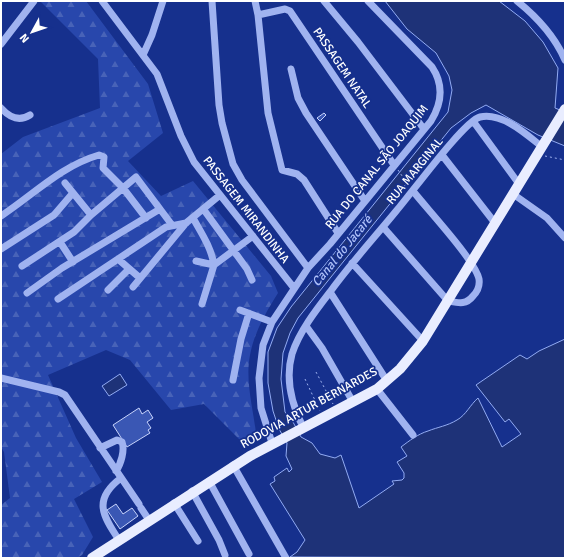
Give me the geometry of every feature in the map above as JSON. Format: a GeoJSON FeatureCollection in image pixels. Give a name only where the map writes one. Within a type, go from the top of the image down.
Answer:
{"type":"FeatureCollection","features":[{"type":"Feature","properties":{"kind":"main road","name":"RODOVIA ARTUR BERNARDES"},"geometry":{"type":"LineString","coordinates":[[92,558],[192,491],[233,466],[275,442],[377,389],[387,381],[413,354],[423,341],[565,109]]}},
{"type":"Feature","properties":{"kind":"street"},"geometry":{"type":"LineString","coordinates":[[1,44],[34,1]]}},
{"type":"Feature","properties":{"kind":"street","name":"PASSAGEM MIRANDINHA"},"geometry":{"type":"LineString","coordinates":[[102,1],[143,55],[160,82],[186,148],[220,195],[294,288]]}},
{"type":"Feature","properties":{"kind":"street"},"geometry":{"type":"LineString","coordinates":[[143,55],[152,35],[163,1]]}},
{"type":"Feature","properties":{"kind":"street"},"geometry":{"type":"LineString","coordinates":[[212,1],[219,105],[222,123],[233,164],[242,180],[308,268]]}},
{"type":"Feature","properties":{"kind":"street"},"geometry":{"type":"LineString","coordinates":[[255,1],[258,15],[268,113],[282,170],[297,174],[304,180],[338,233]]}},
{"type":"Feature","properties":{"kind":"street"},"geometry":{"type":"LineString","coordinates":[[324,1],[358,42],[424,129]]}},
{"type":"Feature","properties":{"kind":"street"},"geometry":{"type":"LineString","coordinates":[[517,1],[533,15],[555,40],[565,60]]}},
{"type":"Feature","properties":{"kind":"street","name":"RUA DO CANAL SÃO JOAQUIM"},"geometry":{"type":"LineString","coordinates":[[294,288],[308,268],[395,166],[424,129],[439,106],[441,90],[439,79],[432,67],[370,2]]}},
{"type":"Feature","properties":{"kind":"street","name":"PASSAGEM NATAL"},"geometry":{"type":"LineString","coordinates":[[258,15],[285,9],[290,11],[395,166]]}},
{"type":"Feature","properties":{"kind":"street"},"geometry":{"type":"LineString","coordinates":[[291,68],[298,98],[306,113],[365,201]]}},
{"type":"Feature","properties":{"kind":"street"},"geometry":{"type":"LineString","coordinates":[[1,108],[17,119],[24,119],[30,115]]}},
{"type":"Feature","properties":{"kind":"street"},"geometry":{"type":"LineString","coordinates":[[519,184],[473,121],[486,117],[502,120],[541,148]]}},
{"type":"Feature","properties":{"kind":"street","name":"RUA MARGINAL"},"geometry":{"type":"LineString","coordinates":[[302,428],[295,410],[290,389],[290,375],[295,346],[306,326],[352,263],[412,190],[473,121]]}},
{"type":"Feature","properties":{"kind":"street"},"geometry":{"type":"LineString","coordinates":[[1,216],[27,199],[59,173],[99,154],[102,155],[105,160],[103,168],[123,188],[146,218]]}},
{"type":"Feature","properties":{"kind":"street"},"geometry":{"type":"LineString","coordinates":[[442,155],[495,223]]}},
{"type":"Feature","properties":{"kind":"street"},"geometry":{"type":"LineString","coordinates":[[22,266],[74,232],[91,215],[137,177],[172,225]]}},
{"type":"Feature","properties":{"kind":"street"},"geometry":{"type":"LineString","coordinates":[[65,183],[72,194],[91,215]]}},
{"type":"Feature","properties":{"kind":"street"},"geometry":{"type":"LineString","coordinates":[[383,227],[448,301],[462,303],[468,302],[476,294],[480,285],[479,278],[471,262],[412,190]]}},
{"type":"Feature","properties":{"kind":"street"},"geometry":{"type":"LineString","coordinates":[[1,249],[54,215],[72,194]]}},
{"type":"Feature","properties":{"kind":"street"},"geometry":{"type":"LineString","coordinates":[[512,194],[547,218],[565,238]]}},
{"type":"Feature","properties":{"kind":"street"},"geometry":{"type":"LineString","coordinates":[[133,287],[186,224],[220,195]]}},
{"type":"Feature","properties":{"kind":"street"},"geometry":{"type":"LineString","coordinates":[[27,293],[73,262],[160,209]]}},
{"type":"Feature","properties":{"kind":"street"},"geometry":{"type":"LineString","coordinates":[[204,210],[247,270],[252,280]]}},
{"type":"Feature","properties":{"kind":"street"},"geometry":{"type":"LineString","coordinates":[[193,218],[208,244],[214,265],[202,304]]}},
{"type":"Feature","properties":{"kind":"street"},"geometry":{"type":"LineString","coordinates":[[58,299],[172,225],[186,224]]}},
{"type":"Feature","properties":{"kind":"street"},"geometry":{"type":"LineString","coordinates":[[196,261],[214,265],[234,252],[253,236]]}},
{"type":"Feature","properties":{"kind":"street"},"geometry":{"type":"LineString","coordinates":[[60,242],[73,262]]}},
{"type":"Feature","properties":{"kind":"street"},"geometry":{"type":"LineString","coordinates":[[118,259],[140,278]]}},
{"type":"Feature","properties":{"kind":"street"},"geometry":{"type":"LineString","coordinates":[[352,263],[423,341]]}},
{"type":"Feature","properties":{"kind":"street"},"geometry":{"type":"LineString","coordinates":[[108,290],[129,269]]}},
{"type":"Feature","properties":{"kind":"street"},"geometry":{"type":"LineString","coordinates":[[275,442],[261,408],[259,373],[263,344],[272,322],[294,288]]}},
{"type":"Feature","properties":{"kind":"street"},"geometry":{"type":"LineString","coordinates":[[330,292],[387,381]]}},
{"type":"Feature","properties":{"kind":"street"},"geometry":{"type":"LineString","coordinates":[[240,310],[272,322]]}},
{"type":"Feature","properties":{"kind":"street"},"geometry":{"type":"LineString","coordinates":[[233,380],[241,339],[249,314]]}},
{"type":"Feature","properties":{"kind":"street"},"geometry":{"type":"LineString","coordinates":[[306,326],[322,348],[353,402]]}},
{"type":"Feature","properties":{"kind":"street"},"geometry":{"type":"LineString","coordinates":[[1,378],[59,392],[65,396],[149,520]]}},
{"type":"Feature","properties":{"kind":"street"},"geometry":{"type":"LineString","coordinates":[[377,389],[413,435]]}},
{"type":"Feature","properties":{"kind":"street"},"geometry":{"type":"LineString","coordinates":[[100,448],[117,440],[122,442],[123,447],[119,466],[116,471]]}},
{"type":"Feature","properties":{"kind":"street"},"geometry":{"type":"LineString","coordinates":[[233,466],[286,558]]}},
{"type":"Feature","properties":{"kind":"street"},"geometry":{"type":"LineString","coordinates":[[119,540],[105,516],[102,504],[108,489],[120,478]]}},
{"type":"Feature","properties":{"kind":"street"},"geometry":{"type":"LineString","coordinates":[[209,481],[249,554]]}},
{"type":"Feature","properties":{"kind":"street"},"geometry":{"type":"LineString","coordinates":[[192,491],[219,540],[225,555]]}},
{"type":"Feature","properties":{"kind":"street"},"geometry":{"type":"LineString","coordinates":[[174,503],[198,541]]}},
{"type":"Feature","properties":{"kind":"path"},"geometry":{"type":"LineString","coordinates":[[541,148],[565,160]]}},
{"type":"Feature","properties":{"kind":"path"},"geometry":{"type":"LineString","coordinates":[[395,166],[412,190]]}},
{"type":"Feature","properties":{"kind":"path"},"geometry":{"type":"LineString","coordinates":[[316,372],[336,410]]}},
{"type":"Feature","properties":{"kind":"path"},"geometry":{"type":"LineString","coordinates":[[305,379],[323,417]]}},
{"type":"Feature","properties":{"kind":"green space"},"geometry":{"type":"Polygon","coordinates":[[[40,1],[86,1],[148,84],[163,133],[128,161],[161,196],[193,181],[271,276],[278,293],[257,331],[250,355],[248,374],[256,433],[240,440],[204,404],[171,410],[130,360],[106,350],[48,375],[76,438],[102,482],[74,499],[93,537],[82,555],[77,558],[1,558],[1,505],[10,498],[4,452],[1,447],[1,154],[23,137],[100,108],[98,59],[40,1]]]}},
{"type":"Feature","properties":{"kind":"water","name":"Canal do Jacaré"},"geometry":{"type":"Polygon","coordinates":[[[385,1],[499,1],[525,21],[543,42],[558,68],[555,108],[565,112],[565,146],[538,135],[486,105],[471,113],[451,128],[298,318],[290,333],[283,353],[281,379],[285,412],[293,422],[301,437],[312,443],[320,454],[335,458],[341,455],[359,508],[394,484],[392,481],[402,480],[404,478],[404,473],[397,462],[407,456],[401,447],[421,434],[457,420],[478,398],[502,447],[521,434],[509,419],[505,422],[476,385],[520,355],[527,359],[539,351],[565,339],[565,558],[290,557],[297,552],[305,540],[270,484],[275,481],[274,477],[287,468],[289,472],[292,469],[286,456],[287,443],[279,429],[273,411],[268,383],[268,352],[277,328],[291,307],[448,112],[452,90],[449,76],[436,53],[407,29],[385,1]]]}},
{"type":"Feature","properties":{"kind":"water"},"geometry":{"type":"Polygon","coordinates":[[[120,374],[127,385],[109,396],[102,386],[120,374]]]}},
{"type":"Feature","properties":{"kind":"building"},"geometry":{"type":"Polygon","coordinates":[[[324,113],[326,115],[320,121],[317,118],[324,113]]]}},
{"type":"Feature","properties":{"kind":"building"},"geometry":{"type":"Polygon","coordinates":[[[139,408],[142,414],[148,410],[153,418],[147,422],[151,428],[148,430],[150,433],[127,447],[113,425],[139,408]]]}},
{"type":"Feature","properties":{"kind":"building"},"geometry":{"type":"Polygon","coordinates":[[[116,504],[123,514],[132,508],[138,516],[120,529],[107,510],[116,504]]]}}]}
